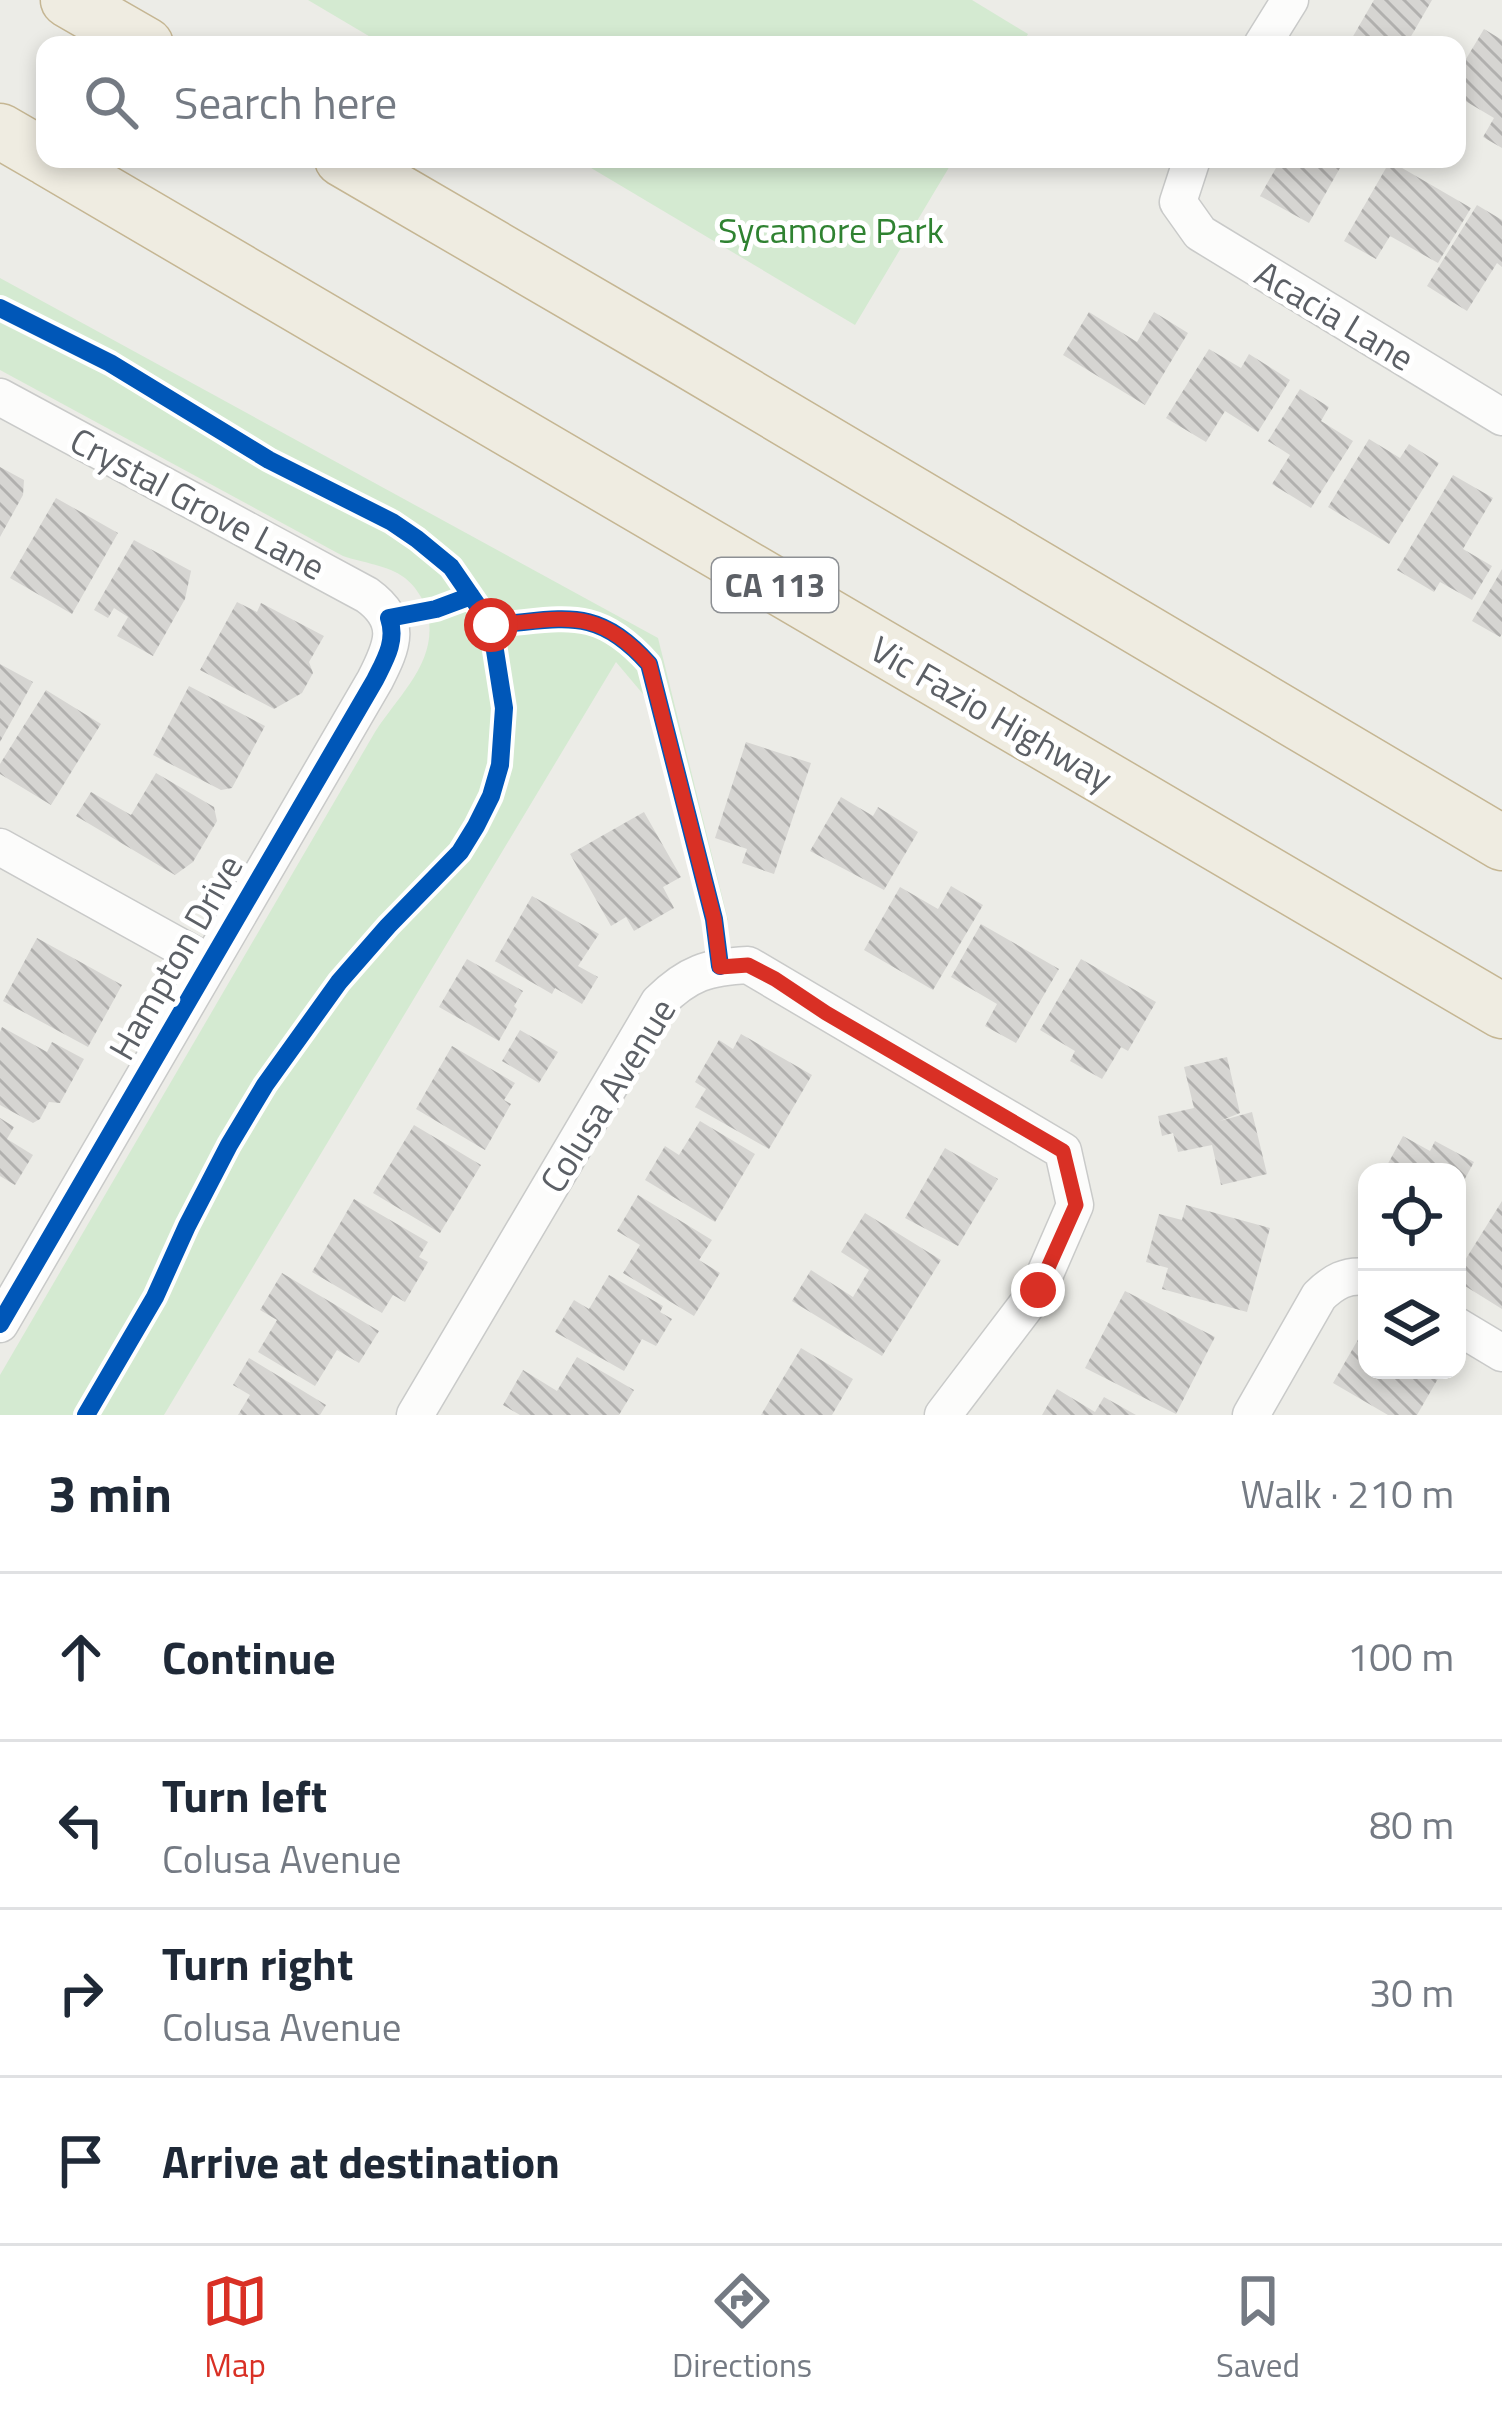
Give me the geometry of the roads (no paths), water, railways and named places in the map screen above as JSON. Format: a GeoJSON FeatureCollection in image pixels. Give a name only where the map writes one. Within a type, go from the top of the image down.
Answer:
{"type":"FeatureCollection","features":[{"type":"Feature","properties":{"kind":"highway"},"geometry":{"type":"LineString","coordinates":[[68,0],[130,36]]}},
{"type":"Feature","properties":{"kind":"highway","name":"Vic Fazio Highway"},"geometry":{"type":"LineString","coordinates":[[0,131],[36,152]]}},
{"type":"Feature","properties":{"kind":"highway","name":"Vic Fazio Highway"},"geometry":{"type":"LineString","coordinates":[[63,168],[1502,1011]]}},
{"type":"Feature","properties":{"kind":"highway"},"geometry":{"type":"LineString","coordinates":[[357,168],[1502,843]]}},
{"type":"Feature","properties":{"kind":"street"},"geometry":{"type":"LineString","coordinates":[[1268,36],[1290,0]]}},
{"type":"Feature","properties":{"kind":"street","name":"Acacia Lane"},"geometry":{"type":"LineString","coordinates":[[1189,168],[1178,202],[1200,233],[1502,417]]}},
{"type":"Feature","properties":{"kind":"street","name":"Crystal Grove Lane"},"geometry":{"type":"LineString","coordinates":[[0,397],[348,584],[379,603],[389,618]]}},
{"type":"Feature","properties":{"kind":"street","name":"Hampton Drive"},"geometry":{"type":"LineString","coordinates":[[0,1324],[388,655],[389,618]]}},
{"type":"Feature","properties":{"kind":"street"},"geometry":{"type":"LineString","coordinates":[[0,847],[209,962]]}},
{"type":"Feature","properties":{"kind":"street","name":"Colusa Avenue"},"geometry":{"type":"LineString","coordinates":[[415,1415],[659,1002],[678,983],[699,972],[748,965],[1063,1151],[1076,1205],[1038,1290],[943,1415]]}},
{"type":"Feature","properties":{"kind":"street"},"geometry":{"type":"LineString","coordinates":[[1251,1415],[1319,1296],[1346,1277],[1358,1277]]}},
{"type":"Feature","properties":{"kind":"street"},"geometry":{"type":"LineString","coordinates":[[1466,1331],[1502,1353]]}},
{"type":"Feature","properties":{"kind":"park label","name":"Sycamore Park"},"geometry":{"type":"Point","coordinates":[831,229]}}]}
